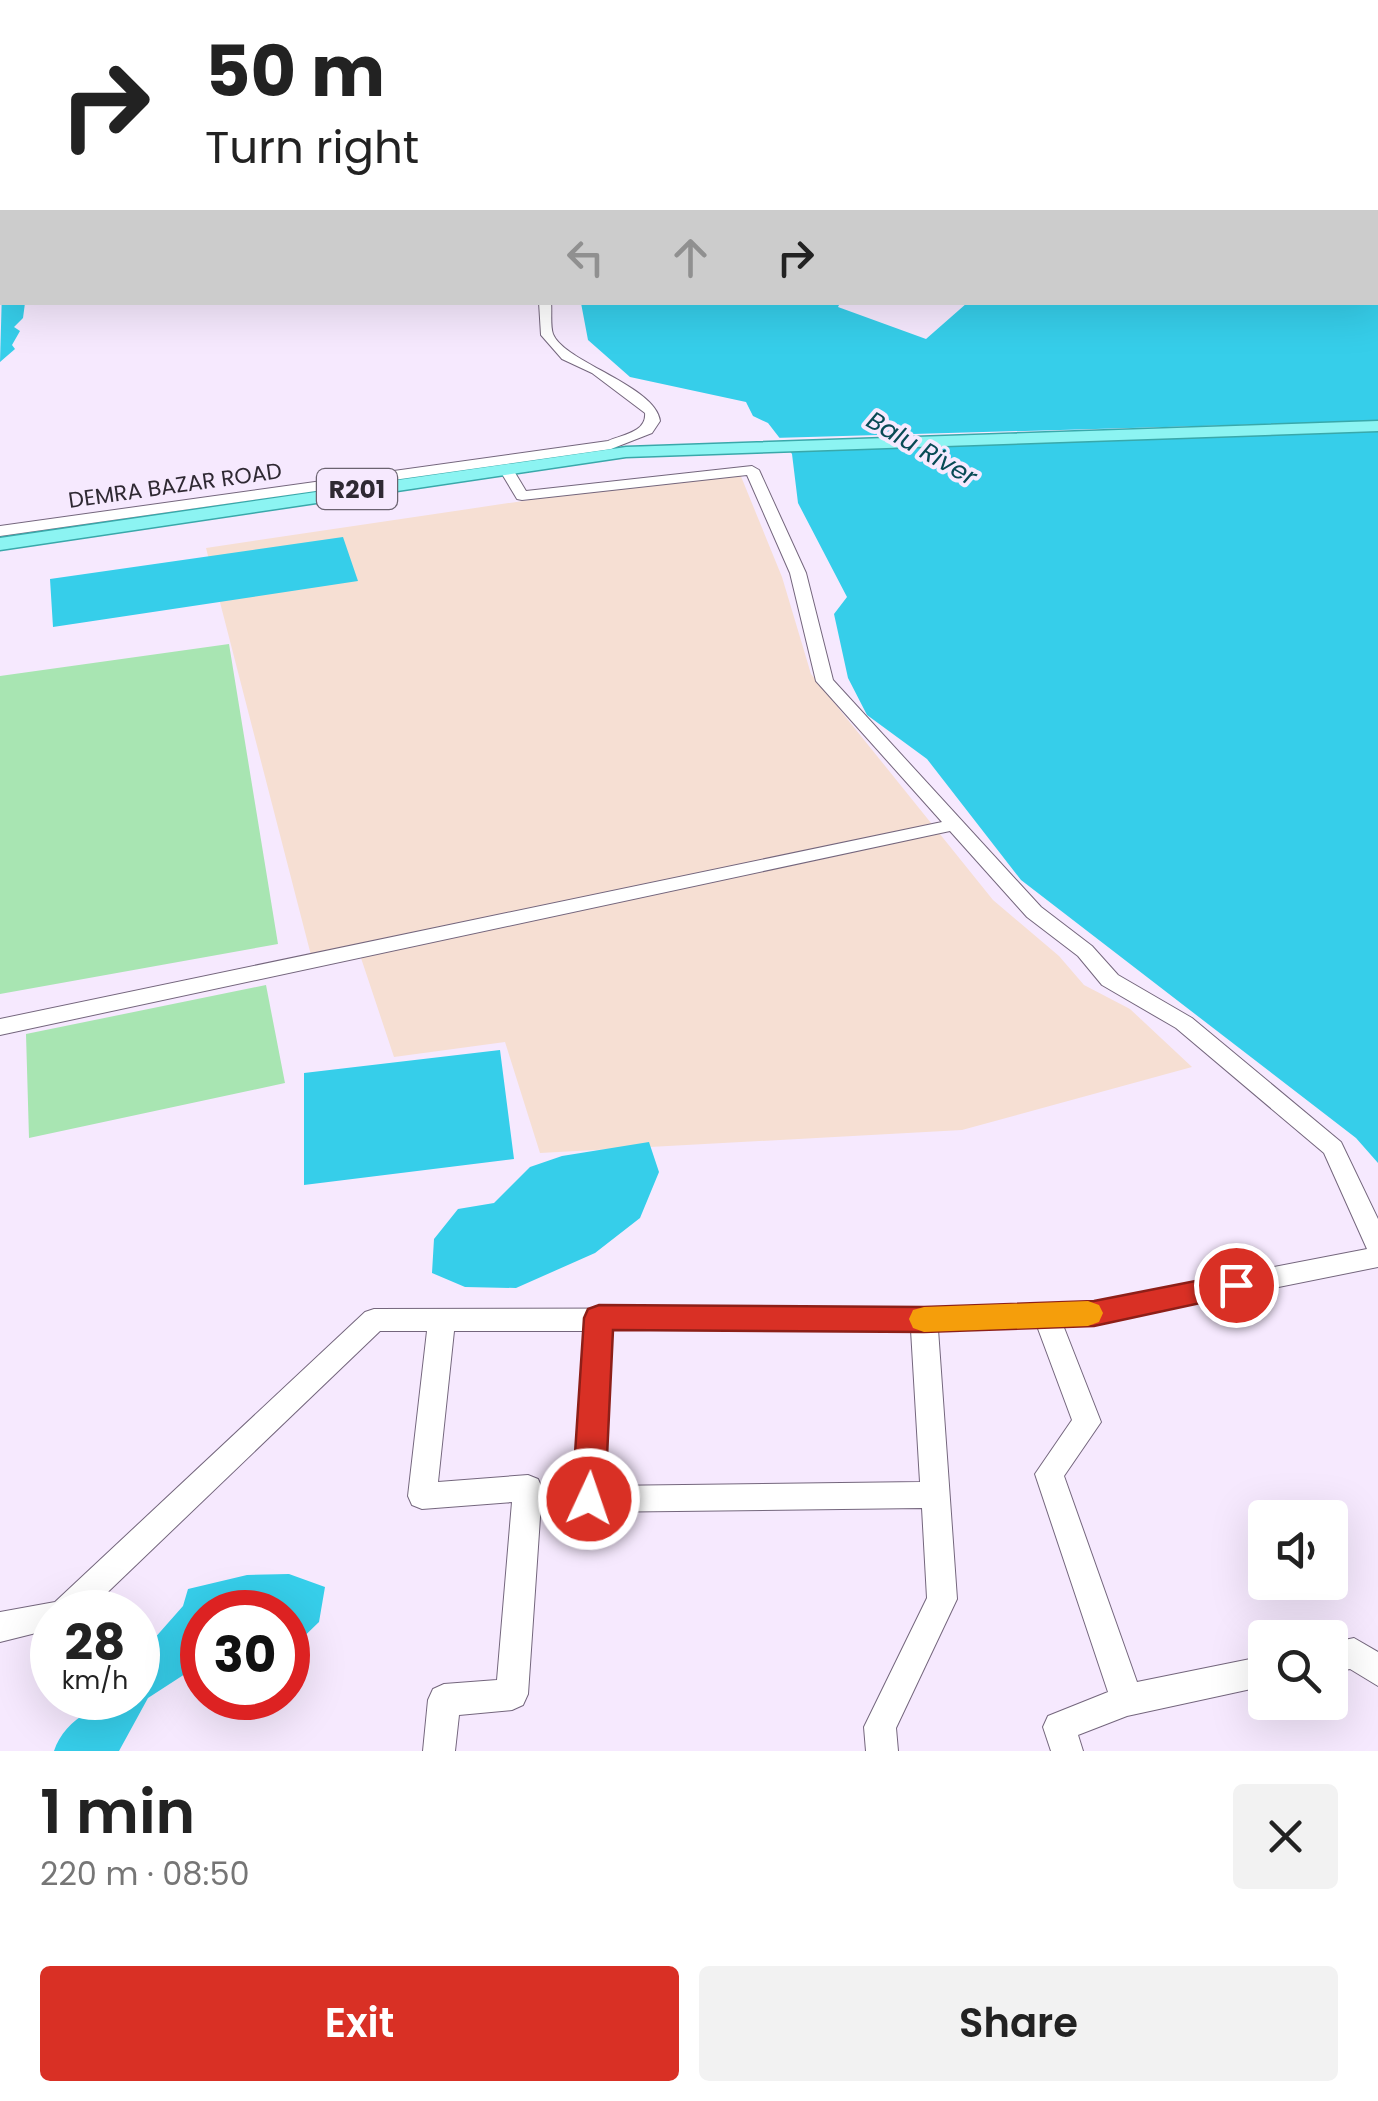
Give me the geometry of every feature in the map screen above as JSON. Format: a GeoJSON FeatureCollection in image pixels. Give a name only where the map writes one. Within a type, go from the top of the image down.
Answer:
{"type":"FeatureCollection","features":[{"type":"Feature","properties":{"kind":"main road","name":"R201"},"geometry":{"type":"LineString","coordinates":[[0,544],[564,459],[716,447],[1378,426]]}},
{"type":"Feature","properties":{"kind":"street","name":"DEMRA BAZAR ROAD"},"geometry":{"type":"LineString","coordinates":[[0,531],[592,448],[647,430],[653,421],[652,412],[598,370],[566,356],[547,335],[545,305]]}},
{"type":"Feature","properties":{"kind":"street"},"geometry":{"type":"LineString","coordinates":[[509,474],[522,496],[752,470],[798,574],[825,680],[1034,912],[1085,952],[1110,980],[1184,1023],[1276,1105],[1333,1148],[1378,1246]]}},
{"type":"Feature","properties":{"kind":"street"},"geometry":{"type":"LineString","coordinates":[[0,1026],[953,824]]}},
{"type":"Feature","properties":{"kind":"street"},"geometry":{"type":"LineString","coordinates":[[89,1590],[374,1320],[924,1319],[1094,1313],[1378,1256]]}},
{"type":"Feature","properties":{"kind":"street"},"geometry":{"type":"LineString","coordinates":[[1046,1314],[1088,1422],[1049,1474],[1128,1700]]}},
{"type":"Feature","properties":{"kind":"street"},"geometry":{"type":"LineString","coordinates":[[599,1318],[589,1499],[938,1495]]}},
{"type":"Feature","properties":{"kind":"street"},"geometry":{"type":"LineString","coordinates":[[439,1751],[444,1700],[512,1694],[528,1488],[422,1496],[442,1319]]}},
{"type":"Feature","properties":{"kind":"street"},"geometry":{"type":"LineString","coordinates":[[882,1751],[880,1727],[942,1599],[924,1319]]}},
{"type":"Feature","properties":{"kind":"street"},"geometry":{"type":"LineString","coordinates":[[0,1627],[30,1620]]}},
{"type":"Feature","properties":{"kind":"street"},"geometry":{"type":"LineString","coordinates":[[1348,1654],[1354,1653],[1378,1671]]}},
{"type":"Feature","properties":{"kind":"street"},"geometry":{"type":"LineString","coordinates":[[1067,1751],[1059,1727],[1128,1700],[1248,1675]]}},
{"type":"Feature","properties":{"kind":"shaded area"},"geometry":{"type":"Polygon","coordinates":[[[738,469],[782,577],[811,674],[993,900],[1059,956],[1084,985],[1130,1009],[1192,1067],[962,1130],[540,1153],[505,1042],[394,1057],[361,958],[313,963],[206,548],[738,469]]]}},
{"type":"Feature","properties":{"kind":"green space"},"geometry":{"type":"Polygon","coordinates":[[[229,644],[278,944],[0,994],[0,676],[229,644]]]}},
{"type":"Feature","properties":{"kind":"green space"},"geometry":{"type":"Polygon","coordinates":[[[266,985],[285,1083],[29,1138],[26,1034],[266,985]]]}},
{"type":"Feature","properties":{"kind":"water"},"geometry":{"type":"Polygon","coordinates":[[[2,305],[25,305],[23,318],[14,327],[20,331],[12,345],[15,349],[0,362],[2,305]]]}},
{"type":"Feature","properties":{"kind":"water","name":"Balu River"},"geometry":{"type":"Polygon","coordinates":[[[581,305],[839,305],[926,339],[965,305],[1378,305],[1378,1163],[1356,1138],[1021,880],[927,759],[867,715],[848,678],[834,614],[847,597],[798,503],[792,454],[768,423],[753,416],[746,402],[630,377],[588,340],[581,305]]]}},
{"type":"Feature","properties":{"kind":"water"},"geometry":{"type":"Polygon","coordinates":[[[343,537],[358,581],[53,627],[50,579],[343,537]]]}},
{"type":"Feature","properties":{"kind":"water"},"geometry":{"type":"Polygon","coordinates":[[[500,1050],[514,1159],[304,1185],[304,1073],[500,1050]]]}},
{"type":"Feature","properties":{"kind":"water"},"geometry":{"type":"Polygon","coordinates":[[[649,1142],[659,1172],[640,1218],[595,1253],[516,1288],[465,1287],[432,1273],[434,1239],[458,1209],[494,1203],[530,1167],[562,1156],[649,1142]]]}},
{"type":"Feature","properties":{"kind":"water"},"geometry":{"type":"Polygon","coordinates":[[[289,1574],[325,1587],[319,1622],[310,1631],[310,1590],[188,1590],[247,1575],[289,1574]]]}},
{"type":"Feature","properties":{"kind":"water"},"geometry":{"type":"Polygon","coordinates":[[[180,1609],[180,1677],[160,1690],[160,1632],[180,1609]]]}},
{"type":"Feature","properties":{"kind":"water"},"geometry":{"type":"Polygon","coordinates":[[[76,1720],[136,1720],[119,1751],[54,1751],[76,1720]]]}},
{"type":"Feature","properties":{"kind":"pier"},"geometry":{"type":"Polygon","coordinates":[[[1378,421],[1378,429],[780,447],[773,438],[1378,421]]]}},
{"type":"Feature","properties":{"kind":"slow traffic"},"geometry":{"type":"LineString","coordinates":[[924,1319],[1088,1313]]}},
{"type":"Feature","properties":{"kind":"route"},"geometry":{"type":"LineString","coordinates":[[589,1499],[599,1318],[924,1319],[1094,1313],[1236,1285]]}}]}
